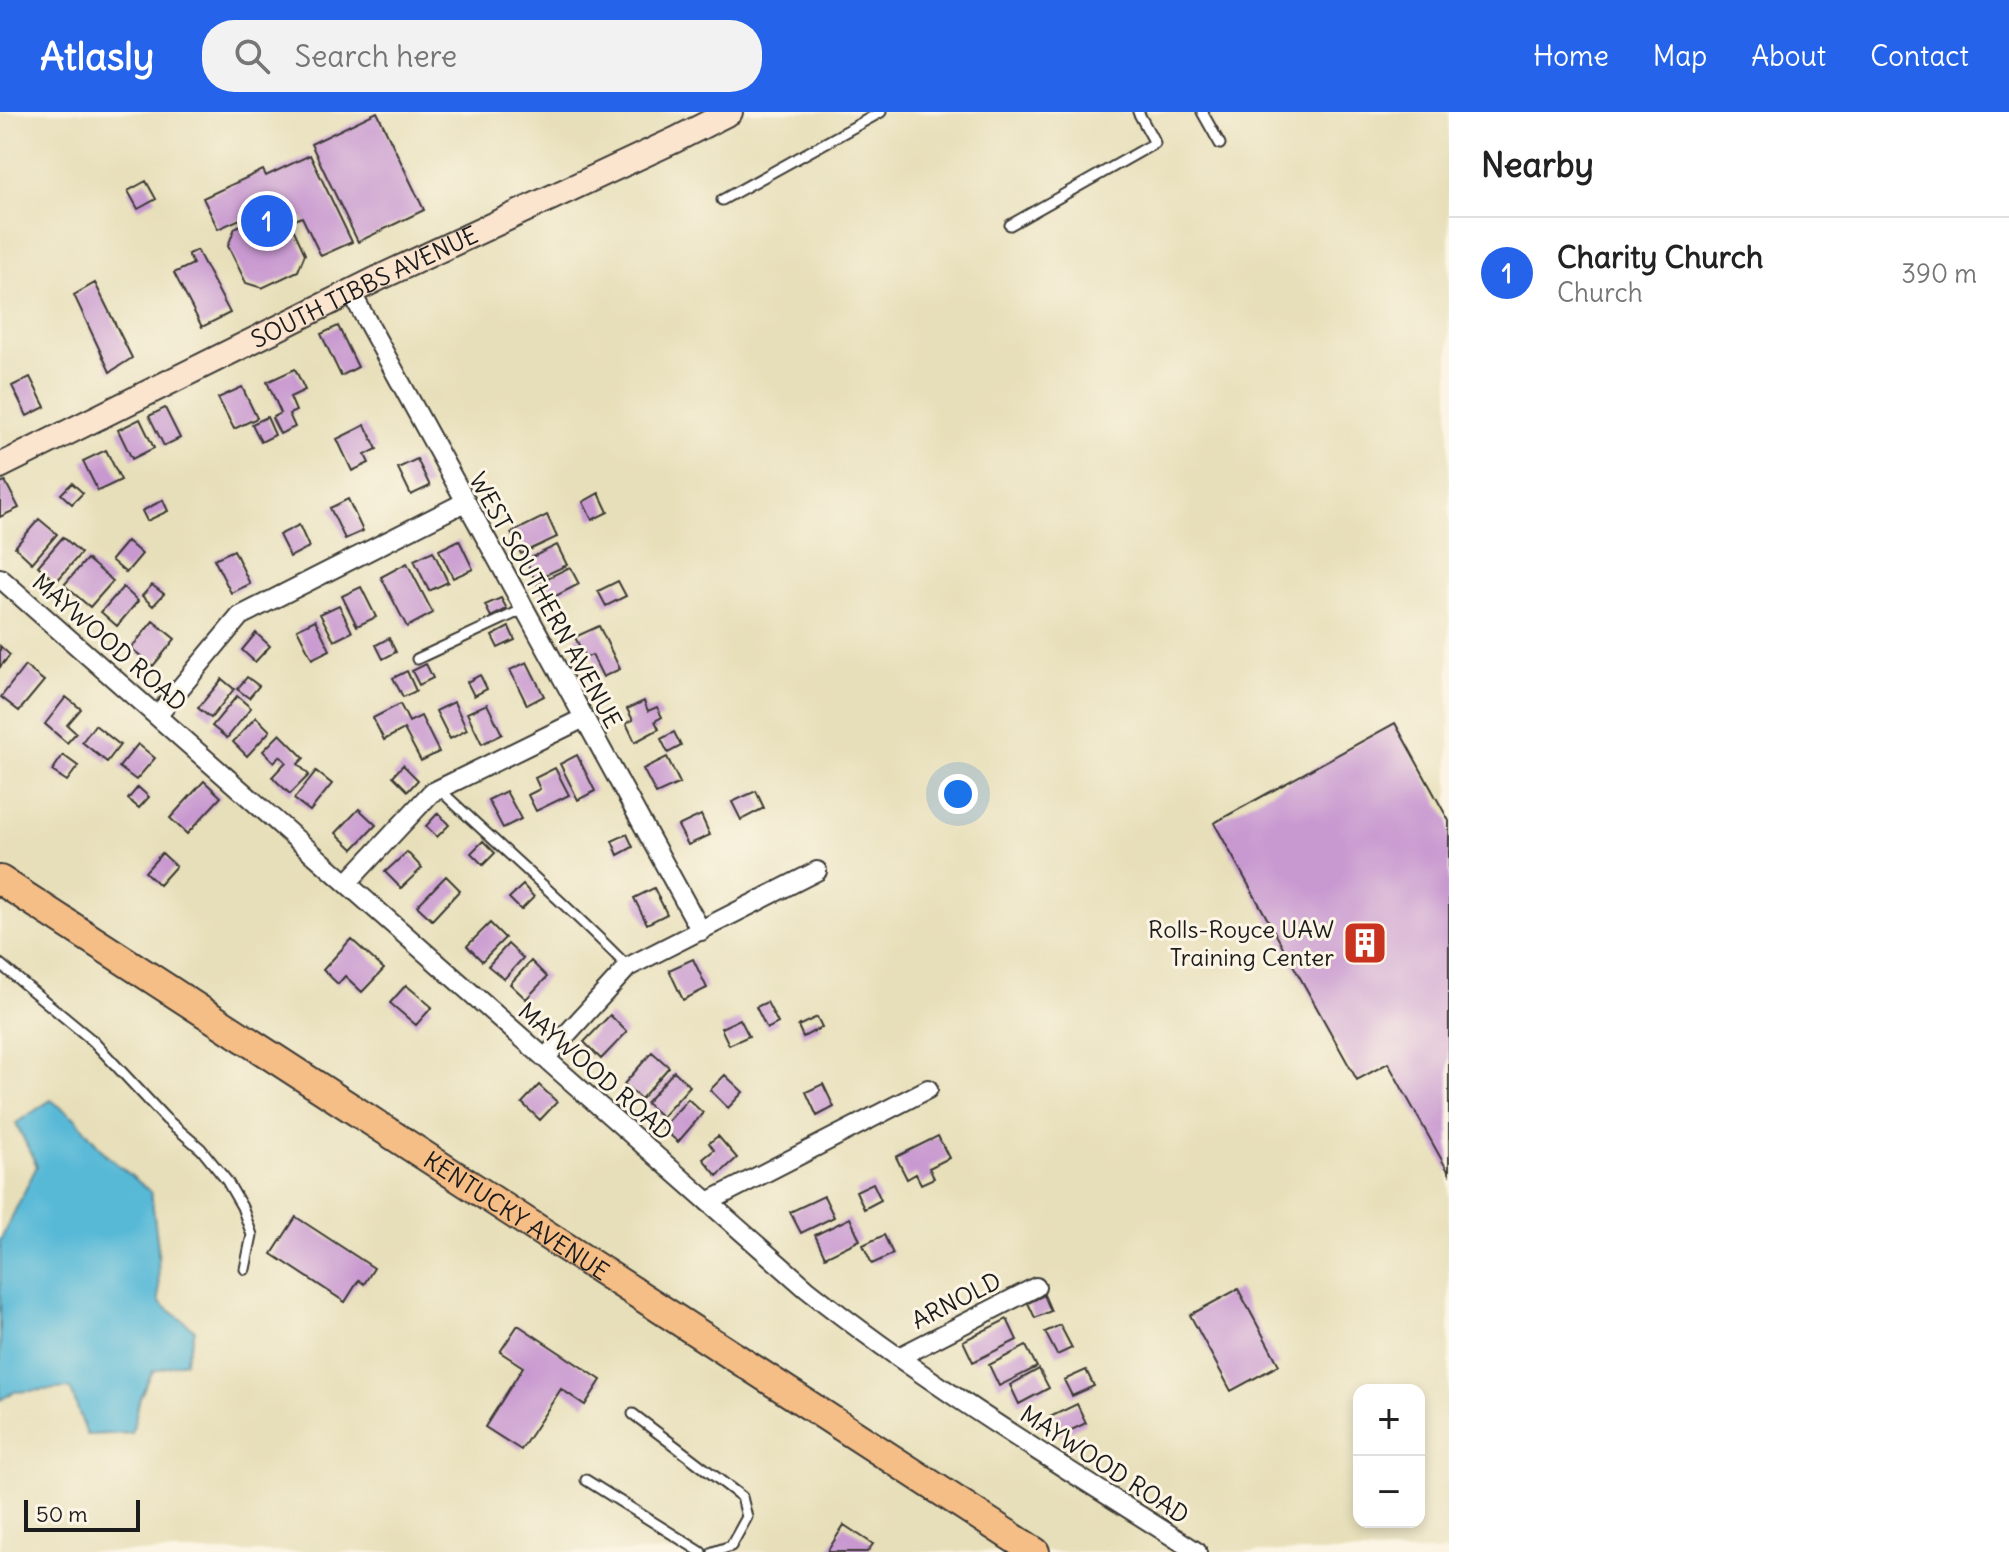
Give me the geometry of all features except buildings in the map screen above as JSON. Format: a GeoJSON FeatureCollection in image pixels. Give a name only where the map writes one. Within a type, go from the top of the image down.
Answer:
{"type":"FeatureCollection","features":[{"type":"Feature","properties":{"kind":"main road","name":"SOUTH TIBBS AVENUE"},"geometry":{"type":"LineString","coordinates":[[0,466],[351,292],[730,112]]}},
{"type":"Feature","properties":{"kind":"main road","name":"KENTUCKY AVENUE"},"geometry":{"type":"LineString","coordinates":[[0,880],[1035,1552]]}},
{"type":"Feature","properties":{"kind":"street","name":"WEST SOUTHERN AVENUE"},"geometry":{"type":"LineString","coordinates":[[351,292],[701,931]]}},
{"type":"Feature","properties":{"kind":"street"},"geometry":{"type":"LineString","coordinates":[[157,716],[240,616],[465,502]]}},
{"type":"Feature","properties":{"kind":"street","name":"MAYWOOD ROAD"},"geometry":{"type":"LineString","coordinates":[[0,578],[807,1289],[970,1406],[1197,1552]]}},
{"type":"Feature","properties":{"kind":"street"},"geometry":{"type":"LineString","coordinates":[[347,883],[431,793],[584,718]]}},
{"type":"Feature","properties":{"kind":"street"},"geometry":{"type":"LineString","coordinates":[[545,1058],[628,967],[817,871]]}},
{"type":"Feature","properties":{"kind":"street"},"geometry":{"type":"LineString","coordinates":[[708,1202],[928,1089]]}},
{"type":"Feature","properties":{"kind":"street","name":"ARNOLD"},"geometry":{"type":"LineString","coordinates":[[899,1357],[1036,1287]]}},
{"type":"Feature","properties":{"kind":"lane"},"geometry":{"type":"LineString","coordinates":[[722,200],[881,112]]}},
{"type":"Feature","properties":{"kind":"lane"},"geometry":{"type":"LineString","coordinates":[[1010,225],[1155,143],[1138,112]]}},
{"type":"Feature","properties":{"kind":"lane"},"geometry":{"type":"LineString","coordinates":[[1202,112],[1220,144]]}},
{"type":"Feature","properties":{"kind":"lane"},"geometry":{"type":"LineString","coordinates":[[417,659],[524,609]]}},
{"type":"Feature","properties":{"kind":"lane"},"geometry":{"type":"LineString","coordinates":[[439,789],[628,967]]}},
{"type":"Feature","properties":{"kind":"lane"},"geometry":{"type":"LineString","coordinates":[[0,964],[93,1041],[166,1119],[201,1149],[227,1181],[242,1207],[252,1235],[245,1269]]}},
{"type":"Feature","properties":{"kind":"lane"},"geometry":{"type":"LineString","coordinates":[[633,1414],[742,1497],[747,1517],[731,1546],[713,1552]]}},
{"type":"Feature","properties":{"kind":"lane"},"geometry":{"type":"LineString","coordinates":[[586,1480],[701,1552]]}},
{"type":"Feature","properties":{"kind":"water"},"geometry":{"type":"Polygon","coordinates":[[[51,1100],[75,1118],[106,1155],[151,1192],[158,1247],[159,1302],[195,1330],[185,1362],[153,1371],[140,1397],[132,1433],[87,1435],[70,1388],[14,1392],[0,1400],[0,1241],[37,1166],[16,1123],[51,1100]]]}},
{"type":"Feature","properties":{"kind":"place","name":"Charity Church"},"geometry":{"type":"Point","coordinates":[267,221]}},
{"type":"Feature","properties":{"kind":"place","name":"Rolls-Royce UAW Training Center"},"geometry":{"type":"Point","coordinates":[1365,943]}}]}
